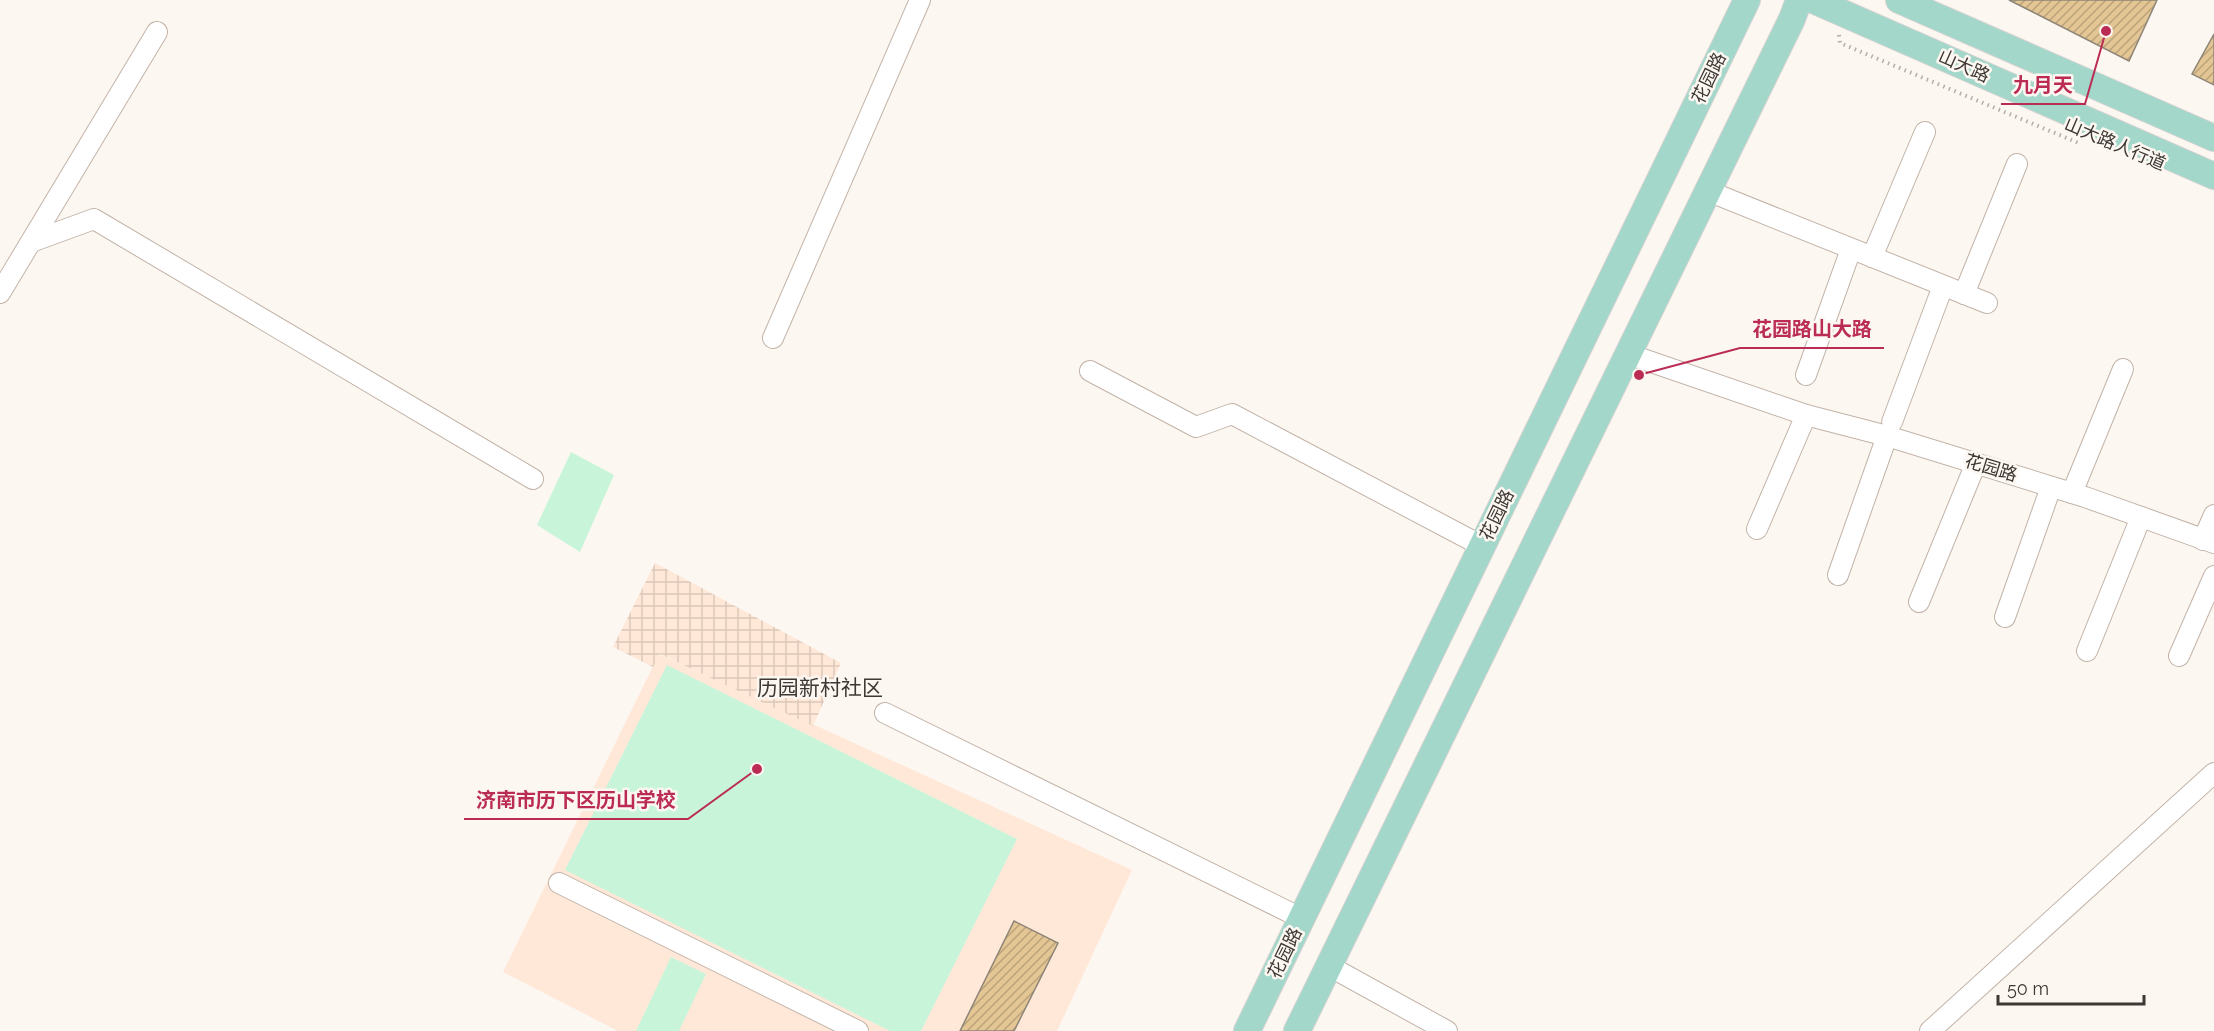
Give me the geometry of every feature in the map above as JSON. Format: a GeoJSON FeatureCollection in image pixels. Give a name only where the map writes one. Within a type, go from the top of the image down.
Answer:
{"type":"FeatureCollection","features":[{"type":"Feature","properties":{"kind":"main road","name":"花园路"},"geometry":{"type":"LineString","coordinates":[[1246,1031],[1747,0]]}},
{"type":"Feature","properties":{"kind":"main road"},"geometry":{"type":"LineString","coordinates":[[1297,1031],[1629,354],[1792,19],[1799,0]]}},
{"type":"Feature","properties":{"kind":"main road","name":"山大路"},"geometry":{"type":"LineString","coordinates":[[1813,0],[2214,176]]}},
{"type":"Feature","properties":{"kind":"main road","name":"山大路"},"geometry":{"type":"LineString","coordinates":[[1899,0],[2214,138]]}},
{"type":"Feature","properties":{"kind":"street"},"geometry":{"type":"LineString","coordinates":[[773,338],[920,0]]}},
{"type":"Feature","properties":{"kind":"street"},"geometry":{"type":"LineString","coordinates":[[0,293],[157,32]]}},
{"type":"Feature","properties":{"kind":"street"},"geometry":{"type":"LineString","coordinates":[[1872,257],[1925,132]]}},
{"type":"Feature","properties":{"kind":"street"},"geometry":{"type":"LineString","coordinates":[[1964,294],[2017,164]]}},
{"type":"Feature","properties":{"kind":"street"},"geometry":{"type":"LineString","coordinates":[[1708,191],[1987,303]]}},
{"type":"Feature","properties":{"kind":"street"},"geometry":{"type":"LineString","coordinates":[[31,242],[94,219],[533,479]]}},
{"type":"Feature","properties":{"kind":"street"},"geometry":{"type":"LineString","coordinates":[[1806,375],[1851,249]]}},
{"type":"Feature","properties":{"kind":"street"},"geometry":{"type":"LineString","coordinates":[[1838,575],[1889,429],[1943,286]]}},
{"type":"Feature","properties":{"kind":"street","name":"花园路"},"geometry":{"type":"LineString","coordinates":[[1629,354],[1806,415],[1889,429],[1976,464],[2072,493],[2209,542]]}},
{"type":"Feature","properties":{"kind":"street"},"geometry":{"type":"LineString","coordinates":[[2072,493],[2123,369]]}},
{"type":"Feature","properties":{"kind":"street"},"geometry":{"type":"LineString","coordinates":[[1090,371],[1196,427],[1232,414],[1482,546]]}},
{"type":"Feature","properties":{"kind":"street"},"geometry":{"type":"LineString","coordinates":[[1757,530],[1806,415]]}},
{"type":"Feature","properties":{"kind":"street"},"geometry":{"type":"LineString","coordinates":[[1919,602],[1976,464]]}},
{"type":"Feature","properties":{"kind":"street"},"geometry":{"type":"LineString","coordinates":[[2005,617],[2051,487]]}},
{"type":"Feature","properties":{"kind":"street"},"geometry":{"type":"LineString","coordinates":[[2209,542],[2214,515]]}},
{"type":"Feature","properties":{"kind":"street"},"geometry":{"type":"LineString","coordinates":[[2087,651],[2141,517]]}},
{"type":"Feature","properties":{"kind":"street"},"geometry":{"type":"LineString","coordinates":[[2179,656],[2214,576]]}},
{"type":"Feature","properties":{"kind":"street"},"geometry":{"type":"LineString","coordinates":[[885,713],[1301,918]]}},
{"type":"Feature","properties":{"kind":"street"},"geometry":{"type":"LineString","coordinates":[[1930,1031],[2214,773]]}},
{"type":"Feature","properties":{"kind":"street"},"geometry":{"type":"LineString","coordinates":[[559,883],[858,1031]]}},
{"type":"Feature","properties":{"kind":"street"},"geometry":{"type":"LineString","coordinates":[[1329,966],[1447,1031]]}},
{"type":"Feature","properties":{"kind":"path","name":"山大路人行道"},"geometry":{"type":"LineString","coordinates":[[1840,43],[2082,145]]}},
{"type":"Feature","properties":{"kind":"shaded area"},"geometry":{"type":"Polygon","coordinates":[[[655,563],[841,663],[813,726],[660,654],[653,667],[613,647],[655,563]]]}},
{"type":"Feature","properties":{"kind":"shaded area"},"geometry":{"type":"Polygon","coordinates":[[[659,654],[1132,870],[1057,1031],[618,1031],[503,972],[659,654]]]}},
{"type":"Feature","properties":{"kind":"green space"},"geometry":{"type":"Polygon","coordinates":[[[571,452],[614,475],[580,552],[537,525],[571,452]]]}},
{"type":"Feature","properties":{"kind":"green space"},"geometry":{"type":"Polygon","coordinates":[[[667,665],[1017,839],[921,1031],[890,1031],[565,870],[667,665]]]}},
{"type":"Feature","properties":{"kind":"green space"},"geometry":{"type":"Polygon","coordinates":[[[671,957],[706,974],[679,1031],[636,1031],[671,957]]]}},
{"type":"Feature","properties":{"kind":"building"},"geometry":{"type":"Polygon","coordinates":[[[2009,0],[2157,0],[2129,61],[2009,0]]]}},
{"type":"Feature","properties":{"kind":"building"},"geometry":{"type":"Polygon","coordinates":[[[2214,34],[2214,85],[2192,74],[2214,34]]]}},
{"type":"Feature","properties":{"kind":"building"},"geometry":{"type":"Polygon","coordinates":[[[1014,921],[1058,943],[1014,1031],[960,1031],[1014,921]]]}},
{"type":"Feature","properties":{"kind":"place","name":"九月天"},"geometry":{"type":"Point","coordinates":[2106,31]}},
{"type":"Feature","properties":{"kind":"place","name":"花园路山大路"},"geometry":{"type":"Point","coordinates":[1639,375]}},
{"type":"Feature","properties":{"kind":"place","name":"济南市历下区历山学校"},"geometry":{"type":"Point","coordinates":[757,769]}},
{"type":"Feature","properties":{"kind":"district","name":"历园新村社区"},"geometry":{"type":"Point","coordinates":[820,688]}}]}
